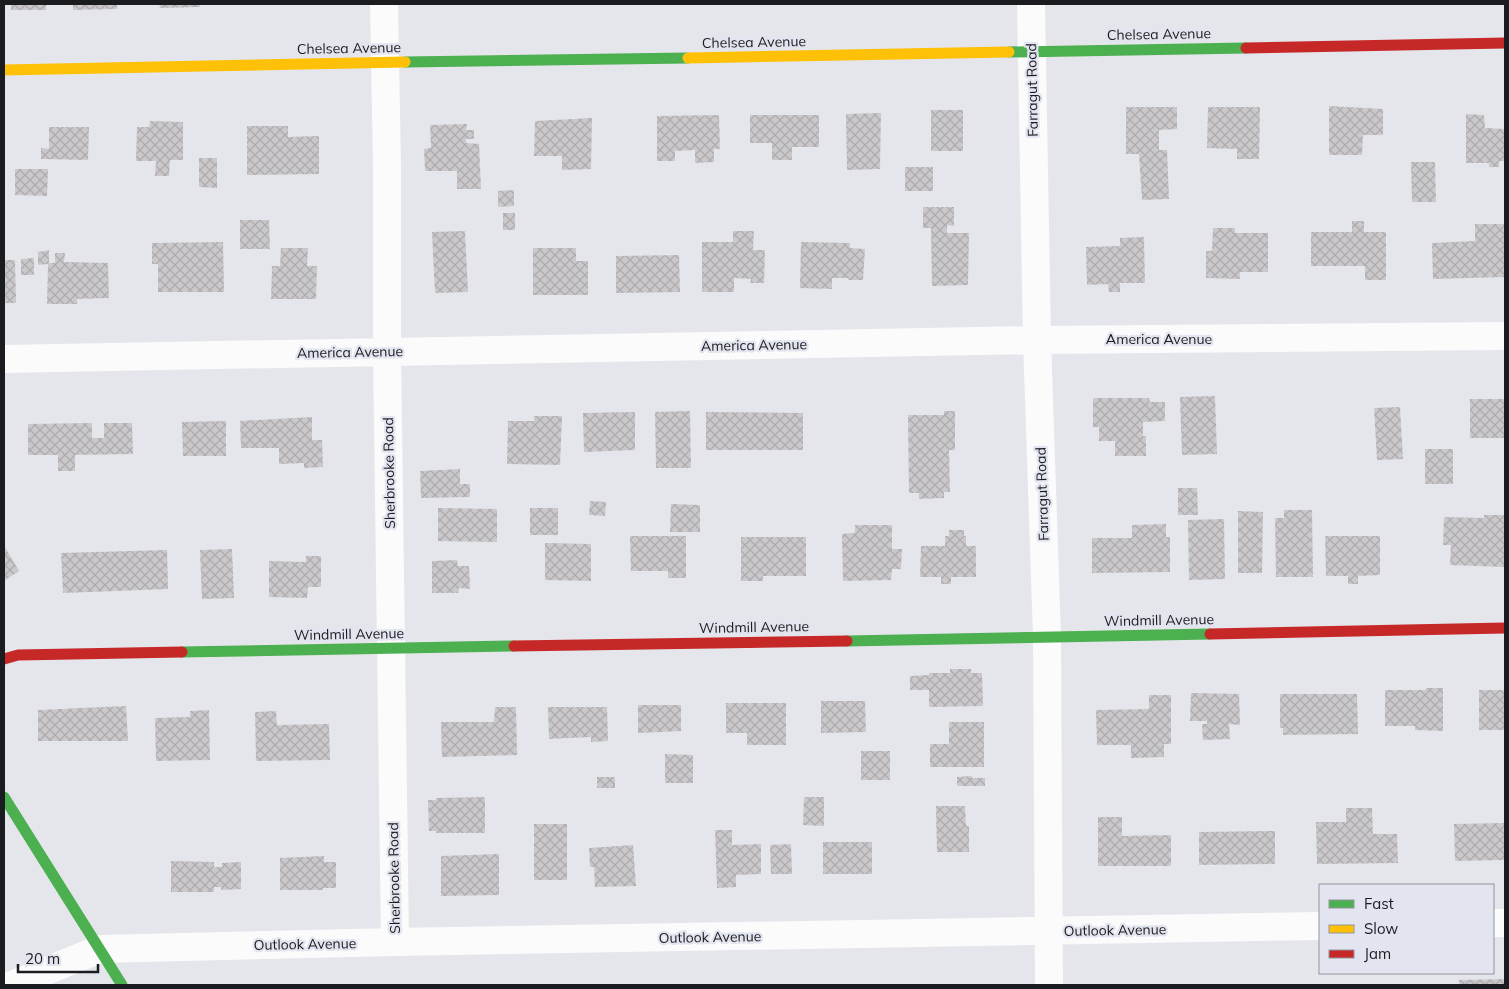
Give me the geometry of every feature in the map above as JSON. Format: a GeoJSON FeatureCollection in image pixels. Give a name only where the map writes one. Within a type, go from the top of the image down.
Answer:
{"type":"FeatureCollection","features":[{"type":"Feature","properties":{"kind":"street","name":"Sherbrooke Road"},"geometry":{"type":"LineString","coordinates":[[384,4],[395,942]]}},
{"type":"Feature","properties":{"kind":"street","name":"Farragut Road"},"geometry":{"type":"LineString","coordinates":[[1031,4],[1037,340],[1047,638],[1049,985]]}},
{"type":"Feature","properties":{"kind":"street","name":"Chelsea Avenue"},"geometry":{"type":"LineString","coordinates":[[4,70],[1505,43]]}},
{"type":"Feature","properties":{"kind":"street","name":"America Avenue"},"geometry":{"type":"LineString","coordinates":[[4,359],[1037,340],[1505,336]]}},
{"type":"Feature","properties":{"kind":"street","name":"Windmill Avenue"},"geometry":{"type":"LineString","coordinates":[[4,659],[18,655],[1047,638],[1505,628]]}},
{"type":"Feature","properties":{"kind":"street"},"geometry":{"type":"LineString","coordinates":[[4,797],[122,985]]}},
{"type":"Feature","properties":{"kind":"street","name":"Outlook Avenue"},"geometry":{"type":"LineString","coordinates":[[100,949],[1319,926]]}},
{"type":"Feature","properties":{"kind":"street"},"geometry":{"type":"LineString","coordinates":[[12,985],[100,949]]}},
{"type":"Feature","properties":{"kind":"building"},"geometry":{"type":"Polygon","coordinates":[[[11,4],[46,4],[46,10],[11,10],[11,4]]]}},
{"type":"Feature","properties":{"kind":"building"},"geometry":{"type":"Polygon","coordinates":[[[73,4],[117,4],[117,9],[73,10],[73,4]]]}},
{"type":"Feature","properties":{"kind":"building"},"geometry":{"type":"Polygon","coordinates":[[[159,4],[200,4],[200,7],[160,8],[159,4]]]}},
{"type":"Feature","properties":{"kind":"building"},"geometry":{"type":"Polygon","coordinates":[[[1329,106],[1383,109],[1383,135],[1363,135],[1362,155],[1329,155],[1329,106]]]}},
{"type":"Feature","properties":{"kind":"building"},"geometry":{"type":"Polygon","coordinates":[[[1126,107],[1177,107],[1177,129],[1159,130],[1159,150],[1167,150],[1169,199],[1142,200],[1139,154],[1126,154],[1126,107]]]}},
{"type":"Feature","properties":{"kind":"building"},"geometry":{"type":"Polygon","coordinates":[[[1208,107],[1260,107],[1259,159],[1237,159],[1237,149],[1207,148],[1208,107]]]}},
{"type":"Feature","properties":{"kind":"building"},"geometry":{"type":"Polygon","coordinates":[[[931,110],[963,110],[963,151],[931,151],[931,110]]]}},
{"type":"Feature","properties":{"kind":"building"},"geometry":{"type":"Polygon","coordinates":[[[881,113],[880,169],[847,170],[846,114],[881,113]]]}},
{"type":"Feature","properties":{"kind":"building"},"geometry":{"type":"Polygon","coordinates":[[[1466,114],[1484,115],[1485,128],[1505,129],[1505,161],[1499,161],[1499,167],[1489,167],[1489,163],[1466,163],[1466,114]]]}},
{"type":"Feature","properties":{"kind":"building"},"geometry":{"type":"Polygon","coordinates":[[[719,115],[720,149],[714,149],[714,162],[695,163],[695,150],[675,151],[675,161],[657,161],[657,116],[719,115]]]}},
{"type":"Feature","properties":{"kind":"building"},"geometry":{"type":"Polygon","coordinates":[[[750,115],[819,115],[819,147],[792,147],[792,160],[772,160],[772,143],[750,143],[750,115]]]}},
{"type":"Feature","properties":{"kind":"building"},"geometry":{"type":"Polygon","coordinates":[[[592,118],[591,169],[562,170],[562,156],[534,156],[535,121],[592,118]]]}},
{"type":"Feature","properties":{"kind":"building"},"geometry":{"type":"Polygon","coordinates":[[[150,121],[183,122],[183,160],[170,160],[169,176],[155,176],[156,161],[136,161],[137,127],[149,127],[150,121]]]}},
{"type":"Feature","properties":{"kind":"building"},"geometry":{"type":"Polygon","coordinates":[[[467,124],[466,130],[474,130],[474,139],[466,139],[466,143],[479,144],[481,189],[457,189],[457,171],[425,171],[424,149],[431,148],[430,125],[467,124]]]}},
{"type":"Feature","properties":{"kind":"building"},"geometry":{"type":"Polygon","coordinates":[[[247,126],[288,126],[288,137],[319,136],[319,174],[247,175],[247,126]]]}},
{"type":"Feature","properties":{"kind":"building"},"geometry":{"type":"Polygon","coordinates":[[[49,127],[89,127],[88,160],[41,159],[41,148],[49,149],[49,127]]]}},
{"type":"Feature","properties":{"kind":"building"},"geometry":{"type":"Polygon","coordinates":[[[199,158],[217,158],[217,188],[199,187],[199,158]]]}},
{"type":"Feature","properties":{"kind":"building"},"geometry":{"type":"Polygon","coordinates":[[[1411,162],[1435,162],[1436,202],[1412,202],[1411,162]]]}},
{"type":"Feature","properties":{"kind":"building"},"geometry":{"type":"Polygon","coordinates":[[[905,167],[933,167],[933,191],[905,191],[905,167]]]}},
{"type":"Feature","properties":{"kind":"building"},"geometry":{"type":"Polygon","coordinates":[[[15,169],[48,169],[47,196],[15,195],[15,169]]]}},
{"type":"Feature","properties":{"kind":"building"},"geometry":{"type":"Polygon","coordinates":[[[514,190],[514,206],[498,207],[498,191],[514,190]]]}},
{"type":"Feature","properties":{"kind":"building"},"geometry":{"type":"Polygon","coordinates":[[[923,207],[954,207],[954,226],[947,225],[947,233],[969,233],[968,285],[932,286],[931,228],[923,228],[923,207]]]}},
{"type":"Feature","properties":{"kind":"building"},"geometry":{"type":"Polygon","coordinates":[[[503,213],[515,213],[515,230],[503,230],[503,213]]]}},
{"type":"Feature","properties":{"kind":"building"},"geometry":{"type":"Polygon","coordinates":[[[240,220],[269,220],[270,249],[240,249],[240,220]]]}},
{"type":"Feature","properties":{"kind":"building"},"geometry":{"type":"Polygon","coordinates":[[[1352,221],[1364,221],[1364,232],[1386,232],[1386,280],[1365,280],[1365,266],[1311,266],[1311,232],[1352,232],[1352,221]]]}},
{"type":"Feature","properties":{"kind":"building"},"geometry":{"type":"Polygon","coordinates":[[[1475,224],[1505,224],[1505,277],[1433,279],[1432,243],[1475,241],[1475,224]]]}},
{"type":"Feature","properties":{"kind":"building"},"geometry":{"type":"Polygon","coordinates":[[[1213,228],[1235,228],[1235,233],[1268,233],[1268,272],[1240,272],[1240,279],[1206,278],[1206,251],[1212,251],[1213,228]]]}},
{"type":"Feature","properties":{"kind":"building"},"geometry":{"type":"Polygon","coordinates":[[[465,231],[468,292],[435,293],[432,232],[465,231]]]}},
{"type":"Feature","properties":{"kind":"building"},"geometry":{"type":"Polygon","coordinates":[[[733,231],[754,231],[753,250],[765,250],[764,283],[750,283],[751,279],[734,278],[734,292],[702,292],[702,242],[733,242],[733,231]]]}},
{"type":"Feature","properties":{"kind":"building"},"geometry":{"type":"Polygon","coordinates":[[[1144,237],[1145,283],[1120,283],[1120,292],[1109,292],[1108,284],[1087,285],[1086,247],[1120,246],[1120,238],[1144,237]]]}},
{"type":"Feature","properties":{"kind":"building"},"geometry":{"type":"Polygon","coordinates":[[[223,242],[224,292],[158,292],[158,264],[152,264],[152,243],[223,242]]]}},
{"type":"Feature","properties":{"kind":"building"},"geometry":{"type":"Polygon","coordinates":[[[801,242],[850,243],[850,248],[865,249],[863,280],[832,278],[832,289],[800,288],[801,242]]]}},
{"type":"Feature","properties":{"kind":"building"},"geometry":{"type":"Polygon","coordinates":[[[281,248],[308,248],[307,266],[317,266],[316,299],[271,299],[272,266],[280,266],[281,248]]]}},
{"type":"Feature","properties":{"kind":"building"},"geometry":{"type":"Polygon","coordinates":[[[533,248],[576,248],[576,261],[588,261],[588,295],[533,295],[533,248]]]}},
{"type":"Feature","properties":{"kind":"building"},"geometry":{"type":"Polygon","coordinates":[[[49,250],[49,263],[55,263],[55,253],[65,253],[64,262],[108,263],[109,298],[77,299],[77,304],[47,304],[48,264],[38,265],[38,252],[49,250]]]}},
{"type":"Feature","properties":{"kind":"building"},"geometry":{"type":"Polygon","coordinates":[[[679,255],[680,292],[616,293],[616,256],[679,255]]]}},
{"type":"Feature","properties":{"kind":"building"},"geometry":{"type":"Polygon","coordinates":[[[34,258],[34,275],[21,275],[21,259],[34,258]]]}},
{"type":"Feature","properties":{"kind":"building"},"geometry":{"type":"Polygon","coordinates":[[[4,260],[15,260],[16,303],[4,303],[4,260]]]}},
{"type":"Feature","properties":{"kind":"building"},"geometry":{"type":"Polygon","coordinates":[[[1215,396],[1217,454],[1182,455],[1180,397],[1215,396]]]}},
{"type":"Feature","properties":{"kind":"building"},"geometry":{"type":"Polygon","coordinates":[[[1093,398],[1149,398],[1150,402],[1165,402],[1165,421],[1143,422],[1143,436],[1146,436],[1146,456],[1115,456],[1115,441],[1099,441],[1099,427],[1093,427],[1093,398]]]}},
{"type":"Feature","properties":{"kind":"building"},"geometry":{"type":"Polygon","coordinates":[[[1470,399],[1505,399],[1505,438],[1470,438],[1470,399]]]}},
{"type":"Feature","properties":{"kind":"building"},"geometry":{"type":"Polygon","coordinates":[[[1400,407],[1403,459],[1377,460],[1374,408],[1400,407]]]}},
{"type":"Feature","properties":{"kind":"building"},"geometry":{"type":"Polygon","coordinates":[[[690,411],[691,468],[656,468],[655,412],[690,411]]]}},
{"type":"Feature","properties":{"kind":"building"},"geometry":{"type":"Polygon","coordinates":[[[944,411],[955,411],[955,450],[949,450],[950,492],[944,492],[944,498],[919,499],[919,493],[909,493],[908,415],[944,415],[944,411]]]}},
{"type":"Feature","properties":{"kind":"building"},"geometry":{"type":"Polygon","coordinates":[[[635,412],[635,450],[584,452],[583,413],[635,412]]]}},
{"type":"Feature","properties":{"kind":"building"},"geometry":{"type":"Polygon","coordinates":[[[706,412],[803,413],[803,450],[706,450],[706,412]]]}},
{"type":"Feature","properties":{"kind":"building"},"geometry":{"type":"Polygon","coordinates":[[[534,416],[562,416],[560,465],[507,464],[508,421],[534,421],[534,416]]]}},
{"type":"Feature","properties":{"kind":"building"},"geometry":{"type":"Polygon","coordinates":[[[312,417],[312,440],[322,440],[323,467],[304,468],[304,463],[279,464],[279,448],[241,448],[240,421],[312,417]]]}},
{"type":"Feature","properties":{"kind":"building"},"geometry":{"type":"Polygon","coordinates":[[[226,421],[226,456],[183,456],[182,422],[226,421]]]}},
{"type":"Feature","properties":{"kind":"building"},"geometry":{"type":"Polygon","coordinates":[[[92,423],[92,438],[104,438],[104,423],[132,423],[133,454],[75,455],[75,471],[58,471],[58,455],[28,455],[28,424],[92,423]]]}},
{"type":"Feature","properties":{"kind":"building"},"geometry":{"type":"Polygon","coordinates":[[[1425,449],[1453,449],[1453,484],[1425,484],[1425,449]]]}},
{"type":"Feature","properties":{"kind":"building"},"geometry":{"type":"Polygon","coordinates":[[[460,469],[460,484],[470,484],[470,497],[421,498],[420,471],[460,469]]]}},
{"type":"Feature","properties":{"kind":"building"},"geometry":{"type":"Polygon","coordinates":[[[1178,488],[1197,488],[1198,515],[1178,515],[1178,488]]]}},
{"type":"Feature","properties":{"kind":"building"},"geometry":{"type":"Polygon","coordinates":[[[590,501],[606,502],[605,516],[589,515],[590,501]]]}},
{"type":"Feature","properties":{"kind":"building"},"geometry":{"type":"Polygon","coordinates":[[[671,504],[700,505],[700,532],[670,532],[671,504]]]}},
{"type":"Feature","properties":{"kind":"building"},"geometry":{"type":"Polygon","coordinates":[[[438,508],[497,509],[497,542],[438,541],[438,508]]]}},
{"type":"Feature","properties":{"kind":"building"},"geometry":{"type":"Polygon","coordinates":[[[530,508],[558,508],[558,535],[530,535],[530,508]]]}},
{"type":"Feature","properties":{"kind":"building"},"geometry":{"type":"Polygon","coordinates":[[[1284,510],[1312,510],[1313,577],[1276,577],[1275,518],[1284,518],[1284,510]]]}},
{"type":"Feature","properties":{"kind":"building"},"geometry":{"type":"Polygon","coordinates":[[[1238,511],[1263,512],[1262,573],[1238,573],[1238,511]]]}},
{"type":"Feature","properties":{"kind":"building"},"geometry":{"type":"Polygon","coordinates":[[[1484,515],[1505,515],[1505,567],[1450,565],[1451,545],[1443,545],[1444,517],[1484,518],[1484,515]]]}},
{"type":"Feature","properties":{"kind":"building"},"geometry":{"type":"Polygon","coordinates":[[[1224,519],[1225,579],[1189,580],[1188,520],[1224,519]]]}},
{"type":"Feature","properties":{"kind":"building"},"geometry":{"type":"Polygon","coordinates":[[[1166,524],[1166,537],[1170,537],[1170,572],[1092,573],[1092,538],[1132,538],[1132,525],[1166,524]]]}},
{"type":"Feature","properties":{"kind":"building"},"geometry":{"type":"Polygon","coordinates":[[[855,525],[892,525],[892,549],[902,549],[901,569],[892,569],[891,580],[843,581],[842,534],[855,533],[855,525]]]}},
{"type":"Feature","properties":{"kind":"building"},"geometry":{"type":"Polygon","coordinates":[[[949,530],[964,530],[966,546],[976,546],[976,577],[951,577],[951,584],[941,584],[941,577],[920,577],[921,546],[945,546],[945,536],[949,536],[949,530]]]}},
{"type":"Feature","properties":{"kind":"building"},"geometry":{"type":"Polygon","coordinates":[[[630,536],[686,536],[686,578],[668,578],[668,571],[631,571],[630,536]]]}},
{"type":"Feature","properties":{"kind":"building"},"geometry":{"type":"Polygon","coordinates":[[[1325,536],[1380,536],[1380,575],[1358,576],[1358,584],[1348,584],[1348,576],[1326,576],[1325,536]]]}},
{"type":"Feature","properties":{"kind":"building"},"geometry":{"type":"Polygon","coordinates":[[[741,537],[806,537],[806,576],[763,576],[763,581],[741,581],[741,537]]]}},
{"type":"Feature","properties":{"kind":"building"},"geometry":{"type":"Polygon","coordinates":[[[545,543],[591,544],[591,581],[545,580],[545,543]]]}},
{"type":"Feature","properties":{"kind":"building"},"geometry":{"type":"Polygon","coordinates":[[[4,548],[19,571],[4,581],[4,548]]]}},
{"type":"Feature","properties":{"kind":"building"},"geometry":{"type":"Polygon","coordinates":[[[232,549],[234,598],[202,599],[200,550],[232,549]]]}},
{"type":"Feature","properties":{"kind":"building"},"geometry":{"type":"Polygon","coordinates":[[[167,550],[168,589],[63,593],[61,553],[167,550]]]}},
{"type":"Feature","properties":{"kind":"building"},"geometry":{"type":"Polygon","coordinates":[[[306,556],[321,556],[321,587],[308,587],[307,598],[269,597],[269,561],[306,562],[306,556]]]}},
{"type":"Feature","properties":{"kind":"building"},"geometry":{"type":"Polygon","coordinates":[[[457,560],[458,566],[469,566],[470,589],[459,588],[458,593],[432,593],[432,561],[457,560]]]}},
{"type":"Feature","properties":{"kind":"building"},"geometry":{"type":"Polygon","coordinates":[[[950,669],[971,669],[971,673],[982,673],[983,706],[929,707],[929,690],[910,690],[910,676],[929,675],[929,673],[950,673],[950,669]]]}},
{"type":"Feature","properties":{"kind":"building"},"geometry":{"type":"Polygon","coordinates":[[[1426,688],[1443,688],[1443,731],[1415,730],[1415,726],[1385,726],[1385,690],[1426,690],[1426,688]]]}},
{"type":"Feature","properties":{"kind":"building"},"geometry":{"type":"Polygon","coordinates":[[[1479,690],[1505,690],[1505,730],[1479,730],[1479,690]]]}},
{"type":"Feature","properties":{"kind":"building"},"geometry":{"type":"Polygon","coordinates":[[[1191,693],[1239,694],[1240,725],[1229,724],[1230,739],[1203,740],[1202,724],[1207,724],[1207,721],[1190,721],[1191,693]]]}},
{"type":"Feature","properties":{"kind":"building"},"geometry":{"type":"Polygon","coordinates":[[[1280,694],[1357,694],[1358,734],[1283,735],[1283,728],[1280,728],[1280,694]]]}},
{"type":"Feature","properties":{"kind":"building"},"geometry":{"type":"Polygon","coordinates":[[[1149,695],[1171,695],[1171,744],[1164,744],[1164,757],[1131,758],[1131,745],[1097,745],[1096,710],[1149,709],[1149,695]]]}},
{"type":"Feature","properties":{"kind":"building"},"geometry":{"type":"Polygon","coordinates":[[[821,701],[865,701],[866,732],[821,733],[821,701]]]}},
{"type":"Feature","properties":{"kind":"building"},"geometry":{"type":"Polygon","coordinates":[[[726,703],[786,703],[786,745],[747,745],[747,733],[726,733],[726,703]]]}},
{"type":"Feature","properties":{"kind":"building"},"geometry":{"type":"Polygon","coordinates":[[[638,705],[681,705],[681,731],[638,733],[638,705]]]}},
{"type":"Feature","properties":{"kind":"building"},"geometry":{"type":"Polygon","coordinates":[[[126,706],[128,741],[38,741],[38,710],[126,706]]]}},
{"type":"Feature","properties":{"kind":"building"},"geometry":{"type":"Polygon","coordinates":[[[495,707],[516,707],[517,755],[442,757],[441,722],[494,722],[495,707]]]}},
{"type":"Feature","properties":{"kind":"building"},"geometry":{"type":"Polygon","coordinates":[[[548,707],[607,707],[608,741],[591,742],[591,737],[549,739],[548,707]]]}},
{"type":"Feature","properties":{"kind":"building"},"geometry":{"type":"Polygon","coordinates":[[[209,710],[210,760],[156,761],[155,718],[190,717],[190,711],[209,710]]]}},
{"type":"Feature","properties":{"kind":"building"},"geometry":{"type":"Polygon","coordinates":[[[276,711],[277,725],[329,724],[330,760],[256,761],[255,712],[276,711]]]}},
{"type":"Feature","properties":{"kind":"building"},"geometry":{"type":"Polygon","coordinates":[[[949,722],[984,722],[984,767],[930,767],[930,744],[949,744],[949,722]]]}},
{"type":"Feature","properties":{"kind":"building"},"geometry":{"type":"Polygon","coordinates":[[[861,751],[890,751],[890,780],[861,780],[861,751]]]}},
{"type":"Feature","properties":{"kind":"building"},"geometry":{"type":"Polygon","coordinates":[[[665,754],[693,755],[693,783],[665,783],[665,754]]]}},
{"type":"Feature","properties":{"kind":"building"},"geometry":{"type":"Polygon","coordinates":[[[972,776],[972,778],[985,778],[985,786],[957,786],[957,777],[972,776]]]}},
{"type":"Feature","properties":{"kind":"building"},"geometry":{"type":"Polygon","coordinates":[[[597,777],[615,777],[615,788],[597,788],[597,777]]]}},
{"type":"Feature","properties":{"kind":"building"},"geometry":{"type":"Polygon","coordinates":[[[485,797],[485,833],[436,833],[436,831],[429,831],[428,800],[436,800],[436,798],[485,797]]]}},
{"type":"Feature","properties":{"kind":"building"},"geometry":{"type":"Polygon","coordinates":[[[804,797],[824,797],[824,826],[803,825],[804,797]]]}},
{"type":"Feature","properties":{"kind":"building"},"geometry":{"type":"Polygon","coordinates":[[[936,806],[965,806],[966,826],[969,826],[969,852],[937,852],[936,806]]]}},
{"type":"Feature","properties":{"kind":"building"},"geometry":{"type":"Polygon","coordinates":[[[1346,808],[1372,808],[1373,834],[1397,834],[1398,863],[1317,864],[1316,822],[1346,822],[1346,808]]]}},
{"type":"Feature","properties":{"kind":"building"},"geometry":{"type":"Polygon","coordinates":[[[1098,817],[1122,817],[1122,836],[1171,835],[1171,866],[1098,866],[1098,817]]]}},
{"type":"Feature","properties":{"kind":"building"},"geometry":{"type":"Polygon","coordinates":[[[1505,823],[1505,860],[1455,861],[1454,824],[1505,823]]]}},
{"type":"Feature","properties":{"kind":"building"},"geometry":{"type":"Polygon","coordinates":[[[534,824],[567,824],[567,880],[534,880],[534,824]]]}},
{"type":"Feature","properties":{"kind":"building"},"geometry":{"type":"Polygon","coordinates":[[[715,830],[732,830],[732,845],[761,844],[761,874],[736,875],[736,887],[717,888],[715,830]]]}},
{"type":"Feature","properties":{"kind":"building"},"geometry":{"type":"Polygon","coordinates":[[[1275,831],[1275,864],[1199,865],[1199,832],[1275,831]]]}},
{"type":"Feature","properties":{"kind":"building"},"geometry":{"type":"Polygon","coordinates":[[[823,842],[872,842],[872,874],[823,874],[823,842]]]}},
{"type":"Feature","properties":{"kind":"building"},"geometry":{"type":"Polygon","coordinates":[[[791,844],[792,874],[771,874],[770,845],[791,844]]]}},
{"type":"Feature","properties":{"kind":"building"},"geometry":{"type":"Polygon","coordinates":[[[633,845],[636,886],[595,887],[594,867],[590,867],[589,848],[633,845]]]}},
{"type":"Feature","properties":{"kind":"building"},"geometry":{"type":"Polygon","coordinates":[[[499,854],[499,895],[441,896],[441,856],[499,854]]]}},
{"type":"Feature","properties":{"kind":"building"},"geometry":{"type":"Polygon","coordinates":[[[324,856],[324,862],[336,862],[336,888],[323,888],[323,890],[280,890],[280,858],[324,856]]]}},
{"type":"Feature","properties":{"kind":"building"},"geometry":{"type":"Polygon","coordinates":[[[171,861],[214,862],[214,867],[222,867],[222,863],[241,862],[241,889],[221,890],[221,887],[214,887],[214,892],[171,892],[171,861]]]}},
{"type":"Feature","properties":{"kind":"building"},"geometry":{"type":"Polygon","coordinates":[[[1505,979],[1505,985],[1459,985],[1459,980],[1505,979]]]}},
{"type":"Feature","properties":{"kind":"traffic: fast"},"geometry":{"type":"LineString","coordinates":[[1009,52],[1246,48]]}},
{"type":"Feature","properties":{"kind":"traffic: fast"},"geometry":{"type":"LineString","coordinates":[[405,62],[688,58]]}},
{"type":"Feature","properties":{"kind":"traffic: fast"},"geometry":{"type":"LineString","coordinates":[[847,641],[1210,634]]}},
{"type":"Feature","properties":{"kind":"traffic: fast"},"geometry":{"type":"LineString","coordinates":[[182,652],[514,646]]}},
{"type":"Feature","properties":{"kind":"traffic: fast"},"geometry":{"type":"LineString","coordinates":[[4,797],[122,985]]}},
{"type":"Feature","properties":{"kind":"traffic: slow"},"geometry":{"type":"LineString","coordinates":[[688,58],[1009,52]]}},
{"type":"Feature","properties":{"kind":"traffic: slow"},"geometry":{"type":"LineString","coordinates":[[4,70],[405,62]]}},
{"type":"Feature","properties":{"kind":"traffic: jam"},"geometry":{"type":"LineString","coordinates":[[1246,48],[1505,43]]}},
{"type":"Feature","properties":{"kind":"traffic: jam"},"geometry":{"type":"LineString","coordinates":[[1210,634],[1505,628]]}},
{"type":"Feature","properties":{"kind":"traffic: jam"},"geometry":{"type":"LineString","coordinates":[[514,646],[847,641]]}},
{"type":"Feature","properties":{"kind":"traffic: jam"},"geometry":{"type":"LineString","coordinates":[[4,659],[18,655],[182,652]]}}]}
